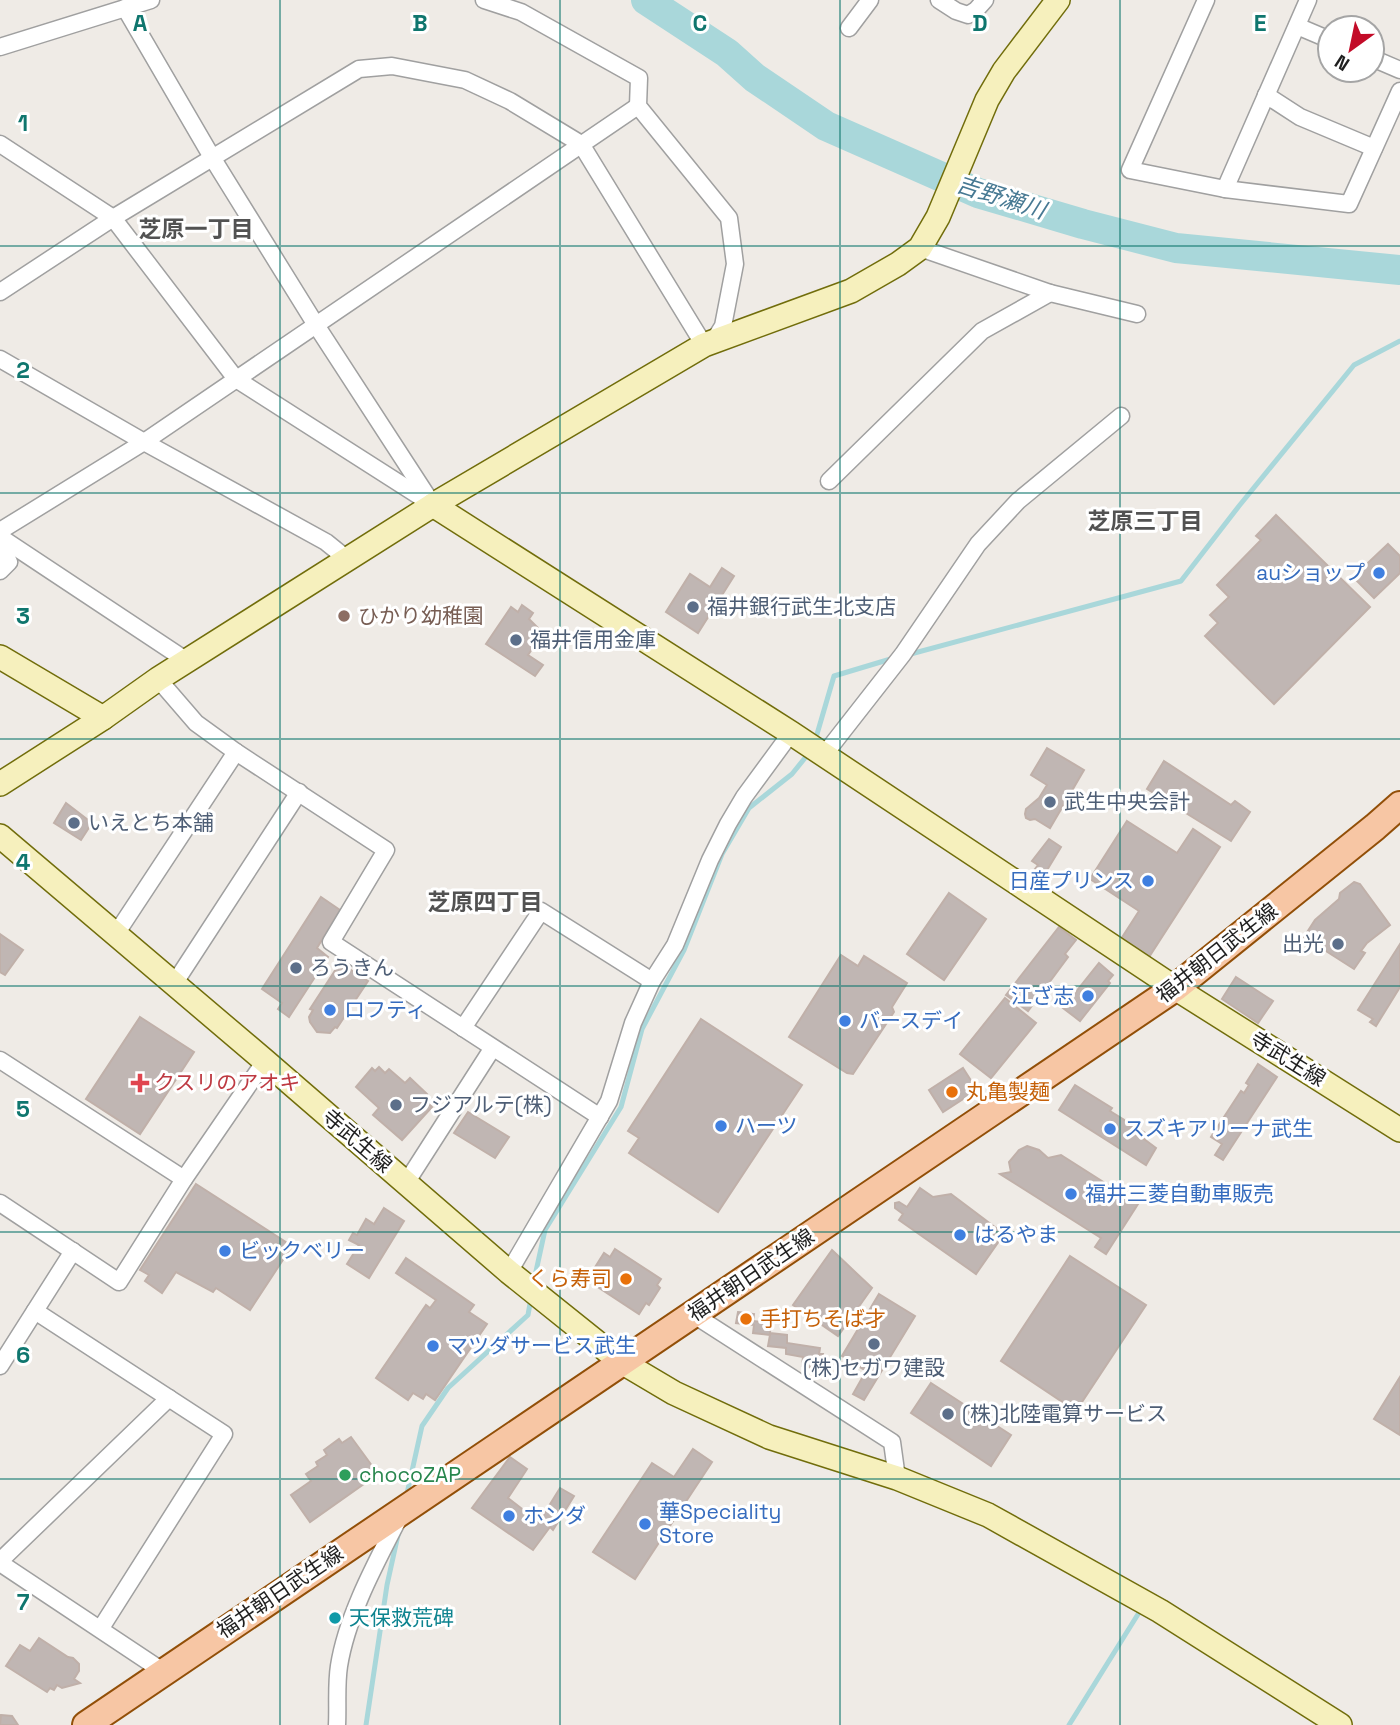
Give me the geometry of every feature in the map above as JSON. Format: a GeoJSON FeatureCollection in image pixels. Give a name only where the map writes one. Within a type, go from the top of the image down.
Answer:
{"type":"FeatureCollection","features":[{"type":"Feature","properties":{"kind":"main road","name":"福井朝日武生線"},"geometry":{"type":"LineString","coordinates":[[86,1725],[1175,988],[1400,804]]}},
{"type":"Feature","properties":{"kind":"street"},"geometry":{"type":"LineString","coordinates":[[0,47],[151,0]]}},
{"type":"Feature","properties":{"kind":"street"},"geometry":{"type":"LineString","coordinates":[[484,0],[521,12],[639,78],[638,106],[729,218],[734,264],[723,326],[709,344]]}},
{"type":"Feature","properties":{"kind":"street"},"geometry":{"type":"LineString","coordinates":[[849,28],[870,0]]}},
{"type":"Feature","properties":{"kind":"street"},"geometry":{"type":"LineString","coordinates":[[940,0],[956,11],[968,15],[985,0]]}},
{"type":"Feature","properties":{"kind":"street"},"geometry":{"type":"LineString","coordinates":[[0,784],[158,679],[433,505],[709,344],[851,291],[920,248],[938,217],[969,141],[997,83],[1058,0]]}},
{"type":"Feature","properties":{"kind":"street"},"geometry":{"type":"LineString","coordinates":[[1206,0],[1130,170],[1225,189],[1349,204],[1400,92]]}},
{"type":"Feature","properties":{"kind":"street"},"geometry":{"type":"LineString","coordinates":[[1225,189],[1308,0]]}},
{"type":"Feature","properties":{"kind":"street"},"geometry":{"type":"LineString","coordinates":[[125,9],[316,326],[433,505]]}},
{"type":"Feature","properties":{"kind":"street"},"geometry":{"type":"LineString","coordinates":[[1297,26],[1316,34]]}},
{"type":"Feature","properties":{"kind":"street"},"geometry":{"type":"LineString","coordinates":[[0,292],[113,218],[359,69],[392,66],[465,80],[510,101],[580,144],[709,344]]}},
{"type":"Feature","properties":{"kind":"street"},"geometry":{"type":"LineString","coordinates":[[1266,95],[1300,117],[1374,148]]}},
{"type":"Feature","properties":{"kind":"street"},"geometry":{"type":"LineString","coordinates":[[0,531],[144,442],[638,106]]}},
{"type":"Feature","properties":{"kind":"street"},"geometry":{"type":"LineString","coordinates":[[0,144],[113,218],[236,379],[433,505]]}},
{"type":"Feature","properties":{"kind":"street"},"geometry":{"type":"LineString","coordinates":[[920,248],[1049,293],[1137,314]]}},
{"type":"Feature","properties":{"kind":"street"},"geometry":{"type":"LineString","coordinates":[[829,481],[982,331],[1049,293]]}},
{"type":"Feature","properties":{"kind":"street"},"geometry":{"type":"LineString","coordinates":[[0,359],[326,542],[347,559]]}},
{"type":"Feature","properties":{"kind":"street"},"geometry":{"type":"LineString","coordinates":[[824,755],[903,654],[978,544],[1018,501],[1121,416]]}},
{"type":"Feature","properties":{"kind":"street","name":"寺武生線"},"geometry":{"type":"LineString","coordinates":[[433,505],[791,733],[1175,988],[1400,1130]]}},
{"type":"Feature","properties":{"kind":"street"},"geometry":{"type":"LineString","coordinates":[[0,537],[187,661]]}},
{"type":"Feature","properties":{"kind":"street"},"geometry":{"type":"LineString","coordinates":[[0,544],[9,562],[0,571]]}},
{"type":"Feature","properties":{"kind":"street"},"geometry":{"type":"LineString","coordinates":[[0,657],[103,718]]}},
{"type":"Feature","properties":{"kind":"street"},"geometry":{"type":"LineString","coordinates":[[158,679],[196,723],[386,850],[331,942],[600,1117]]}},
{"type":"Feature","properties":{"kind":"street"},"geometry":{"type":"LineString","coordinates":[[509,1272],[609,1101],[633,1023],[652,981],[675,945],[728,824],[744,797],[791,733]]}},
{"type":"Feature","properties":{"kind":"street"},"geometry":{"type":"LineString","coordinates":[[116,934],[236,752]]}},
{"type":"Feature","properties":{"kind":"street"},"geometry":{"type":"LineString","coordinates":[[174,984],[299,792]]}},
{"type":"Feature","properties":{"kind":"street","name":"寺武生線"},"geometry":{"type":"LineString","coordinates":[[0,836],[265,1060],[509,1272],[620,1362],[674,1393],[769,1437],[897,1478],[988,1515],[1160,1611],[1340,1725]]}},
{"type":"Feature","properties":{"kind":"street"},"geometry":{"type":"LineString","coordinates":[[463,1028],[541,911],[652,981]]}},
{"type":"Feature","properties":{"kind":"street"},"geometry":{"type":"LineString","coordinates":[[406,1183],[492,1049]]}},
{"type":"Feature","properties":{"kind":"street"},"geometry":{"type":"LineString","coordinates":[[0,1060],[184,1179]]}},
{"type":"Feature","properties":{"kind":"street"},"geometry":{"type":"LineString","coordinates":[[0,1203],[119,1282],[184,1179],[265,1060]]}},
{"type":"Feature","properties":{"kind":"street"},"geometry":{"type":"LineString","coordinates":[[3,1356],[73,1251]]}},
{"type":"Feature","properties":{"kind":"street"},"geometry":{"type":"LineString","coordinates":[[35,1311],[224,1434],[101,1628]]}},
{"type":"Feature","properties":{"kind":"street"},"geometry":{"type":"LineString","coordinates":[[694,1315],[892,1442],[897,1478]]}},
{"type":"Feature","properties":{"kind":"street"},"geometry":{"type":"LineString","coordinates":[[164,1671],[0,1562],[169,1398]]}},
{"type":"Feature","properties":{"kind":"street"},"geometry":{"type":"LineString","coordinates":[[337,1725],[339,1667],[348,1630],[403,1508]]}},
{"type":"Feature","properties":{"kind":"building"},"geometry":{"type":"Polygon","coordinates":[[[1276,515],[1370,607],[1274,704],[1205,636],[1218,623],[1210,615],[1229,597],[1217,585],[1261,540],[1256,536],[1276,515]]]}},
{"type":"Feature","properties":{"kind":"building"},"geometry":{"type":"Polygon","coordinates":[[[1388,544],[1400,556],[1400,573],[1374,598],[1353,577],[1388,544]]]}},
{"type":"Feature","properties":{"kind":"building"},"geometry":{"type":"Polygon","coordinates":[[[722,568],[734,576],[698,633],[666,612],[690,574],[710,587],[722,568]]]}},
{"type":"Feature","properties":{"kind":"building"},"geometry":{"type":"Polygon","coordinates":[[[522,605],[533,613],[529,619],[538,628],[539,639],[528,655],[543,665],[535,676],[486,644],[511,607],[518,612],[522,605]]]}},
{"type":"Feature","properties":{"kind":"building"},"geometry":{"type":"Polygon","coordinates":[[[1047,748],[1084,770],[1050,828],[1035,819],[1026,818],[1025,814],[1026,809],[1039,798],[1047,785],[1031,775],[1047,748]]]}},
{"type":"Feature","properties":{"kind":"building"},"geometry":{"type":"Polygon","coordinates":[[[1164,761],[1231,805],[1235,801],[1250,812],[1231,841],[1147,789],[1164,761]]]}},
{"type":"Feature","properties":{"kind":"building"},"geometry":{"type":"Polygon","coordinates":[[[66,803],[92,823],[81,840],[54,823],[66,803]]]}},
{"type":"Feature","properties":{"kind":"building"},"geometry":{"type":"Polygon","coordinates":[[[1127,821],[1177,853],[1193,829],[1220,847],[1149,957],[1121,939],[1139,911],[1090,879],[1127,821]]]}},
{"type":"Feature","properties":{"kind":"building"},"geometry":{"type":"Polygon","coordinates":[[[1049,839],[1061,847],[1044,875],[1035,869],[1038,865],[1032,861],[1049,839]]]}},
{"type":"Feature","properties":{"kind":"building"},"geometry":{"type":"Polygon","coordinates":[[[1354,882],[1360,884],[1390,925],[1367,943],[1361,951],[1365,953],[1354,969],[1304,937],[1315,920],[1354,882]]]}},
{"type":"Feature","properties":{"kind":"building"},"geometry":{"type":"Polygon","coordinates":[[[949,893],[986,919],[944,980],[907,954],[949,893]]]}},
{"type":"Feature","properties":{"kind":"building"},"geometry":{"type":"Polygon","coordinates":[[[321,897],[340,910],[317,948],[328,957],[289,1017],[278,1009],[282,1003],[262,989],[321,897]]]}},
{"type":"Feature","properties":{"kind":"building"},"geometry":{"type":"Polygon","coordinates":[[[1059,927],[1076,940],[1065,954],[1068,957],[1028,1011],[1006,995],[1059,927]]]}},
{"type":"Feature","properties":{"kind":"building"},"geometry":{"type":"Polygon","coordinates":[[[0,934],[23,950],[5,975],[0,972],[0,934]]]}},
{"type":"Feature","properties":{"kind":"building"},"geometry":{"type":"Polygon","coordinates":[[[1400,944],[1400,987],[1376,1026],[1370,1022],[1373,1019],[1358,1010],[1400,944]]]}},
{"type":"Feature","properties":{"kind":"building"},"geometry":{"type":"Polygon","coordinates":[[[841,955],[858,966],[864,956],[907,983],[892,1007],[894,1012],[853,1074],[847,1073],[789,1037],[841,955]]]}},
{"type":"Feature","properties":{"kind":"building"},"geometry":{"type":"Polygon","coordinates":[[[340,963],[368,981],[337,1028],[330,1033],[317,1032],[310,1022],[309,1017],[313,1010],[310,1009],[340,963]]]}},
{"type":"Feature","properties":{"kind":"building"},"geometry":{"type":"Polygon","coordinates":[[[1099,963],[1113,975],[1108,981],[1110,983],[1080,1021],[1063,1008],[1099,963]]]}},
{"type":"Feature","properties":{"kind":"building"},"geometry":{"type":"Polygon","coordinates":[[[1236,977],[1273,1001],[1258,1023],[1222,999],[1236,977]]]}},
{"type":"Feature","properties":{"kind":"building"},"geometry":{"type":"Polygon","coordinates":[[[1005,998],[1036,1023],[991,1078],[960,1054],[1005,998]]]}},
{"type":"Feature","properties":{"kind":"building"},"geometry":{"type":"Polygon","coordinates":[[[140,1017],[194,1052],[140,1134],[86,1099],[140,1017]]]}},
{"type":"Feature","properties":{"kind":"building"},"geometry":{"type":"Polygon","coordinates":[[[701,1019],[802,1085],[718,1212],[629,1153],[639,1138],[628,1131],[701,1019]]]}},
{"type":"Feature","properties":{"kind":"building"},"geometry":{"type":"Polygon","coordinates":[[[1258,1064],[1277,1077],[1223,1160],[1215,1155],[1222,1144],[1211,1137],[1241,1091],[1244,1093],[1249,1085],[1246,1083],[1258,1064]]]}},
{"type":"Feature","properties":{"kind":"building"},"geometry":{"type":"Polygon","coordinates":[[[379,1067],[385,1073],[389,1069],[405,1083],[410,1078],[427,1094],[423,1098],[432,1107],[402,1140],[373,1115],[379,1108],[356,1087],[372,1068],[375,1071],[379,1067]]]}},
{"type":"Feature","properties":{"kind":"building"},"geometry":{"type":"Polygon","coordinates":[[[963,1068],[977,1090],[943,1112],[929,1090],[963,1068]]]}},
{"type":"Feature","properties":{"kind":"building"},"geometry":{"type":"Polygon","coordinates":[[[1075,1085],[1147,1134],[1144,1139],[1156,1148],[1146,1165],[1059,1110],[1075,1085]]]}},
{"type":"Feature","properties":{"kind":"building"},"geometry":{"type":"Polygon","coordinates":[[[468,1112],[509,1137],[495,1158],[454,1133],[468,1112]]]}},
{"type":"Feature","properties":{"kind":"building"},"geometry":{"type":"Polygon","coordinates":[[[1027,1146],[1039,1150],[1048,1158],[1061,1155],[1138,1204],[1106,1254],[1095,1247],[1101,1238],[1000,1174],[1011,1172],[1009,1162],[1019,1150],[1027,1146]]]}},
{"type":"Feature","properties":{"kind":"building"},"geometry":{"type":"Polygon","coordinates":[[[196,1184],[292,1246],[250,1310],[216,1288],[213,1292],[176,1272],[162,1293],[145,1281],[149,1275],[140,1270],[196,1184]]]}},
{"type":"Feature","properties":{"kind":"building"},"geometry":{"type":"Polygon","coordinates":[[[920,1188],[933,1197],[951,1194],[1004,1234],[976,1274],[899,1220],[903,1214],[895,1208],[895,1203],[899,1202],[907,1207],[920,1188]]]}},
{"type":"Feature","properties":{"kind":"building"},"geometry":{"type":"Polygon","coordinates":[[[384,1208],[404,1221],[369,1278],[347,1264],[359,1245],[349,1240],[353,1233],[357,1235],[366,1219],[374,1224],[384,1208]]]}},
{"type":"Feature","properties":{"kind":"building"},"geometry":{"type":"Polygon","coordinates":[[[615,1249],[661,1279],[657,1285],[660,1288],[649,1305],[646,1303],[639,1314],[587,1280],[604,1253],[610,1257],[615,1249]]]}},
{"type":"Feature","properties":{"kind":"building"},"geometry":{"type":"Polygon","coordinates":[[[832,1250],[872,1288],[838,1336],[793,1305],[832,1250]]]}},
{"type":"Feature","properties":{"kind":"building"},"geometry":{"type":"Polygon","coordinates":[[[1070,1256],[1146,1305],[1076,1411],[1001,1361],[1070,1256]]]}},
{"type":"Feature","properties":{"kind":"building"},"geometry":{"type":"Polygon","coordinates":[[[406,1258],[474,1305],[469,1312],[487,1324],[435,1400],[426,1394],[423,1399],[413,1393],[408,1400],[376,1378],[426,1305],[430,1308],[436,1300],[396,1273],[406,1258]]]}},
{"type":"Feature","properties":{"kind":"building"},"geometry":{"type":"Polygon","coordinates":[[[879,1294],[915,1316],[864,1400],[853,1394],[866,1371],[842,1356],[879,1294]]]}},
{"type":"Feature","properties":{"kind":"building"},"geometry":{"type":"Polygon","coordinates":[[[738,1312],[754,1314],[753,1321],[771,1323],[770,1333],[787,1335],[787,1343],[820,1348],[819,1354],[823,1354],[821,1369],[802,1366],[803,1357],[786,1354],[786,1348],[768,1346],[770,1335],[753,1333],[754,1325],[736,1323],[738,1312]]]}},
{"type":"Feature","properties":{"kind":"building"},"geometry":{"type":"Polygon","coordinates":[[[1400,1377],[1400,1435],[1374,1419],[1400,1377]]]}},
{"type":"Feature","properties":{"kind":"building"},"geometry":{"type":"Polygon","coordinates":[[[931,1383],[1011,1435],[991,1466],[911,1413],[931,1383]]]}},
{"type":"Feature","properties":{"kind":"building"},"geometry":{"type":"Polygon","coordinates":[[[351,1437],[378,1474],[310,1522],[291,1495],[311,1481],[306,1474],[318,1466],[316,1462],[327,1455],[324,1450],[339,1439],[342,1443],[351,1437]]]}},
{"type":"Feature","properties":{"kind":"building"},"geometry":{"type":"Polygon","coordinates":[[[693,1449],[712,1462],[635,1579],[593,1552],[652,1463],[674,1477],[693,1449]]]}},
{"type":"Feature","properties":{"kind":"building"},"geometry":{"type":"Polygon","coordinates":[[[510,1457],[527,1469],[508,1498],[539,1522],[560,1488],[574,1496],[553,1530],[550,1527],[533,1550],[472,1508],[510,1457]]]}},
{"type":"Feature","properties":{"kind":"building"},"geometry":{"type":"Polygon","coordinates":[[[39,1638],[79,1664],[79,1671],[74,1679],[80,1683],[62,1688],[57,1685],[54,1690],[50,1688],[47,1692],[6,1666],[20,1645],[30,1651],[39,1638]]]}},
{"type":"Feature","properties":{"kind":"building"},"geometry":{"type":"Polygon","coordinates":[[[1,1715],[12,1716],[18,1725],[0,1725],[1,1715]]]}},
{"type":"Feature","properties":{"kind":"waterway","name":"吉野瀬川"},"geometry":{"type":"LineString","coordinates":[[646,0],[727,53],[755,78],[826,126],[978,193],[1176,248],[1400,270]]}},
{"type":"Feature","properties":{"kind":"waterway"},"geometry":{"type":"LineString","coordinates":[[907,655],[1181,581],[1354,365],[1400,341]]}},
{"type":"Feature","properties":{"kind":"waterway"},"geometry":{"type":"LineString","coordinates":[[815,741],[834,676],[894,658]]}},
{"type":"Feature","properties":{"kind":"waterway"},"geometry":{"type":"LineString","coordinates":[[533,1285],[545,1230],[621,1107],[642,1029],[684,950],[722,854],[749,808],[792,774],[809,753]]}},
{"type":"Feature","properties":{"kind":"waterway"},"geometry":{"type":"LineString","coordinates":[[406,1498],[422,1426],[448,1388],[528,1315],[531,1298]]}},
{"type":"Feature","properties":{"kind":"waterway"},"geometry":{"type":"LineString","coordinates":[[366,1725],[387,1585],[398,1535]]}},
{"type":"Feature","properties":{"kind":"waterway"},"geometry":{"type":"LineString","coordinates":[[1069,1725],[1140,1611],[1138,1608]]}},
{"type":"Feature","properties":{"kind":"place","name":"auショップ"},"geometry":{"type":"Point","coordinates":[1379,573]}},
{"type":"Feature","properties":{"kind":"place","name":"福井銀行武生北支店"},"geometry":{"type":"Point","coordinates":[693,607]}},
{"type":"Feature","properties":{"kind":"place","name":"ひかり幼稚園"},"geometry":{"type":"Point","coordinates":[344,616]}},
{"type":"Feature","properties":{"kind":"place","name":"福井信用金庫"},"geometry":{"type":"Point","coordinates":[516,640]}},
{"type":"Feature","properties":{"kind":"place","name":"武生中央会計"},"geometry":{"type":"Point","coordinates":[1050,802]}},
{"type":"Feature","properties":{"kind":"place","name":"いえとち本舗"},"geometry":{"type":"Point","coordinates":[74,823]}},
{"type":"Feature","properties":{"kind":"place","name":"日産プリンス"},"geometry":{"type":"Point","coordinates":[1148,881]}},
{"type":"Feature","properties":{"kind":"place","name":"出光"},"geometry":{"type":"Point","coordinates":[1338,944]}},
{"type":"Feature","properties":{"kind":"place","name":"ろうきん"},"geometry":{"type":"Point","coordinates":[296,968]}},
{"type":"Feature","properties":{"kind":"place","name":"江ざ志"},"geometry":{"type":"Point","coordinates":[1088,996]}},
{"type":"Feature","properties":{"kind":"place","name":"ロフティ"},"geometry":{"type":"Point","coordinates":[330,1010]}},
{"type":"Feature","properties":{"kind":"place","name":"バースデイ"},"geometry":{"type":"Point","coordinates":[845,1021]}},
{"type":"Feature","properties":{"kind":"place","name":"クスリのアオキ"},"geometry":{"type":"Point","coordinates":[140,1083]}},
{"type":"Feature","properties":{"kind":"place","name":"丸亀製麺"},"geometry":{"type":"Point","coordinates":[952,1092]}},
{"type":"Feature","properties":{"kind":"place","name":"フジアルテ(株)"},"geometry":{"type":"Point","coordinates":[396,1105]}},
{"type":"Feature","properties":{"kind":"place","name":"ハーツ"},"geometry":{"type":"Point","coordinates":[721,1126]}},
{"type":"Feature","properties":{"kind":"place","name":"スズキアリーナ武生"},"geometry":{"type":"Point","coordinates":[1110,1129]}},
{"type":"Feature","properties":{"kind":"place","name":"福井三菱自動車販売"},"geometry":{"type":"Point","coordinates":[1071,1194]}},
{"type":"Feature","properties":{"kind":"place","name":"はるやま"},"geometry":{"type":"Point","coordinates":[960,1235]}},
{"type":"Feature","properties":{"kind":"place","name":"ビックベリー"},"geometry":{"type":"Point","coordinates":[225,1251]}},
{"type":"Feature","properties":{"kind":"place","name":"くら寿司"},"geometry":{"type":"Point","coordinates":[626,1279]}},
{"type":"Feature","properties":{"kind":"place","name":"手打ちそば才"},"geometry":{"type":"Point","coordinates":[746,1319]}},
{"type":"Feature","properties":{"kind":"place","name":"(株)セガワ建設"},"geometry":{"type":"Point","coordinates":[874,1344]}},
{"type":"Feature","properties":{"kind":"place","name":"マツダサービス武生"},"geometry":{"type":"Point","coordinates":[433,1346]}},
{"type":"Feature","properties":{"kind":"place","name":"(株)北陸電算サービス"},"geometry":{"type":"Point","coordinates":[948,1414]}},
{"type":"Feature","properties":{"kind":"place","name":"chocoZAP"},"geometry":{"type":"Point","coordinates":[345,1475]}},
{"type":"Feature","properties":{"kind":"place","name":"ホンダ"},"geometry":{"type":"Point","coordinates":[509,1516]}},
{"type":"Feature","properties":{"kind":"place","name":"華Speciality Store"},"geometry":{"type":"Point","coordinates":[645,1524]}},
{"type":"Feature","properties":{"kind":"place","name":"天保救荒碑"},"geometry":{"type":"Point","coordinates":[335,1618]}},
{"type":"Feature","properties":{"kind":"district","name":"芝原一丁目"},"geometry":{"type":"Point","coordinates":[196,229]}},
{"type":"Feature","properties":{"kind":"district","name":"芝原三丁目"},"geometry":{"type":"Point","coordinates":[1145,521]}},
{"type":"Feature","properties":{"kind":"district","name":"芝原四丁目"},"geometry":{"type":"Point","coordinates":[485,902]}}]}
